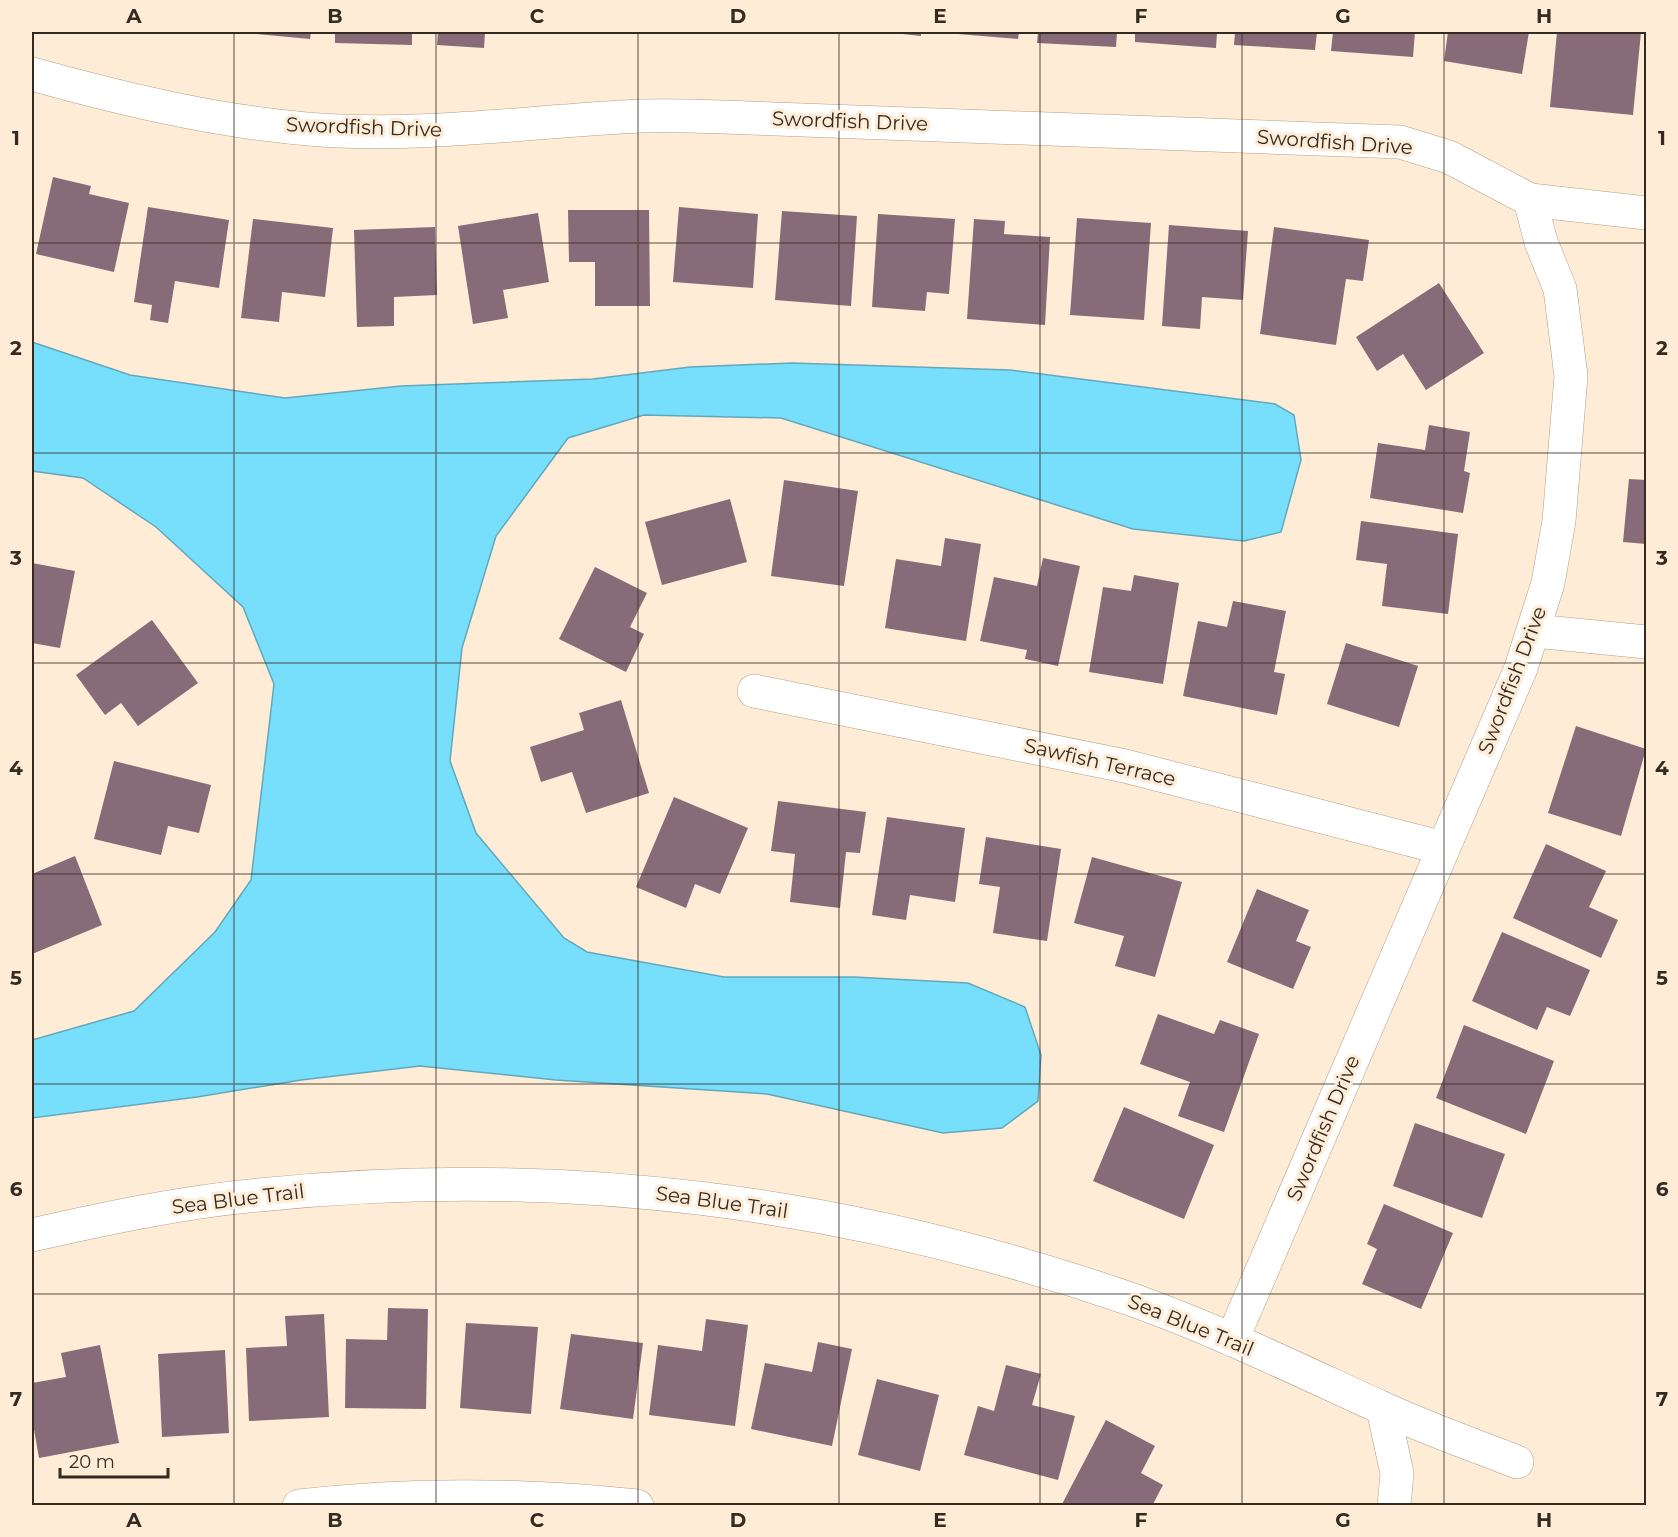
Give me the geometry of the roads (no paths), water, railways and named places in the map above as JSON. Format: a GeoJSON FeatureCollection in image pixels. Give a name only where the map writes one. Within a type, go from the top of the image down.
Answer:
{"type":"FeatureCollection","features":[{"type":"Feature","properties":{"kind":"street","name":"Swordfish Drive"},"geometry":{"type":"LineString","coordinates":[[32,74],[114,97],[223,119],[321,130],[431,131],[643,116],[711,116],[1400,142],[1449,157],[1530,200],[1541,242],[1560,289],[1571,376],[1559,521],[1548,583],[1535,631],[1232,1340]]}},
{"type":"Feature","properties":{"kind":"street"},"geometry":{"type":"LineString","coordinates":[[1530,200],[1647,213]]}},
{"type":"Feature","properties":{"kind":"street"},"geometry":{"type":"LineString","coordinates":[[1535,631],[1647,642]]}},
{"type":"Feature","properties":{"kind":"street","name":"Sawfish Terrace"},"geometry":{"type":"LineString","coordinates":[[754,690],[1125,766],[1443,848]]}},
{"type":"Feature","properties":{"kind":"street","name":"Sea Blue Trail"},"geometry":{"type":"LineString","coordinates":[[32,1234],[131,1213],[257,1195],[384,1185],[512,1184],[639,1191],[766,1206],[891,1230],[1015,1262],[1136,1301],[1232,1340],[1383,1409],[1516,1462]]}},
{"type":"Feature","properties":{"kind":"street"},"geometry":{"type":"LineString","coordinates":[[1383,1409],[1397,1473],[1394,1506]]}},
{"type":"Feature","properties":{"kind":"street"},"geometry":{"type":"LineString","coordinates":[[299,1506],[459,1496],[575,1499],[637,1506]]}},
{"type":"Feature","properties":{"kind":"water"},"geometry":{"type":"Polygon","coordinates":[[[32,342],[130,375],[285,398],[401,386],[593,379],[690,367],[792,363],[1010,370],[1275,404],[1294,415],[1301,460],[1281,532],[1244,541],[1133,529],[781,418],[644,415],[568,438],[496,536],[462,648],[450,761],[476,833],[564,938],[587,952],[724,977],[854,977],[968,983],[1025,1007],[1041,1055],[1038,1101],[1002,1128],[943,1133],[767,1094],[556,1080],[420,1066],[301,1080],[197,1097],[32,1118],[32,1040],[134,1011],[215,932],[251,880],[274,684],[243,607],[156,527],[83,478],[32,471],[32,342]]]}}]}
